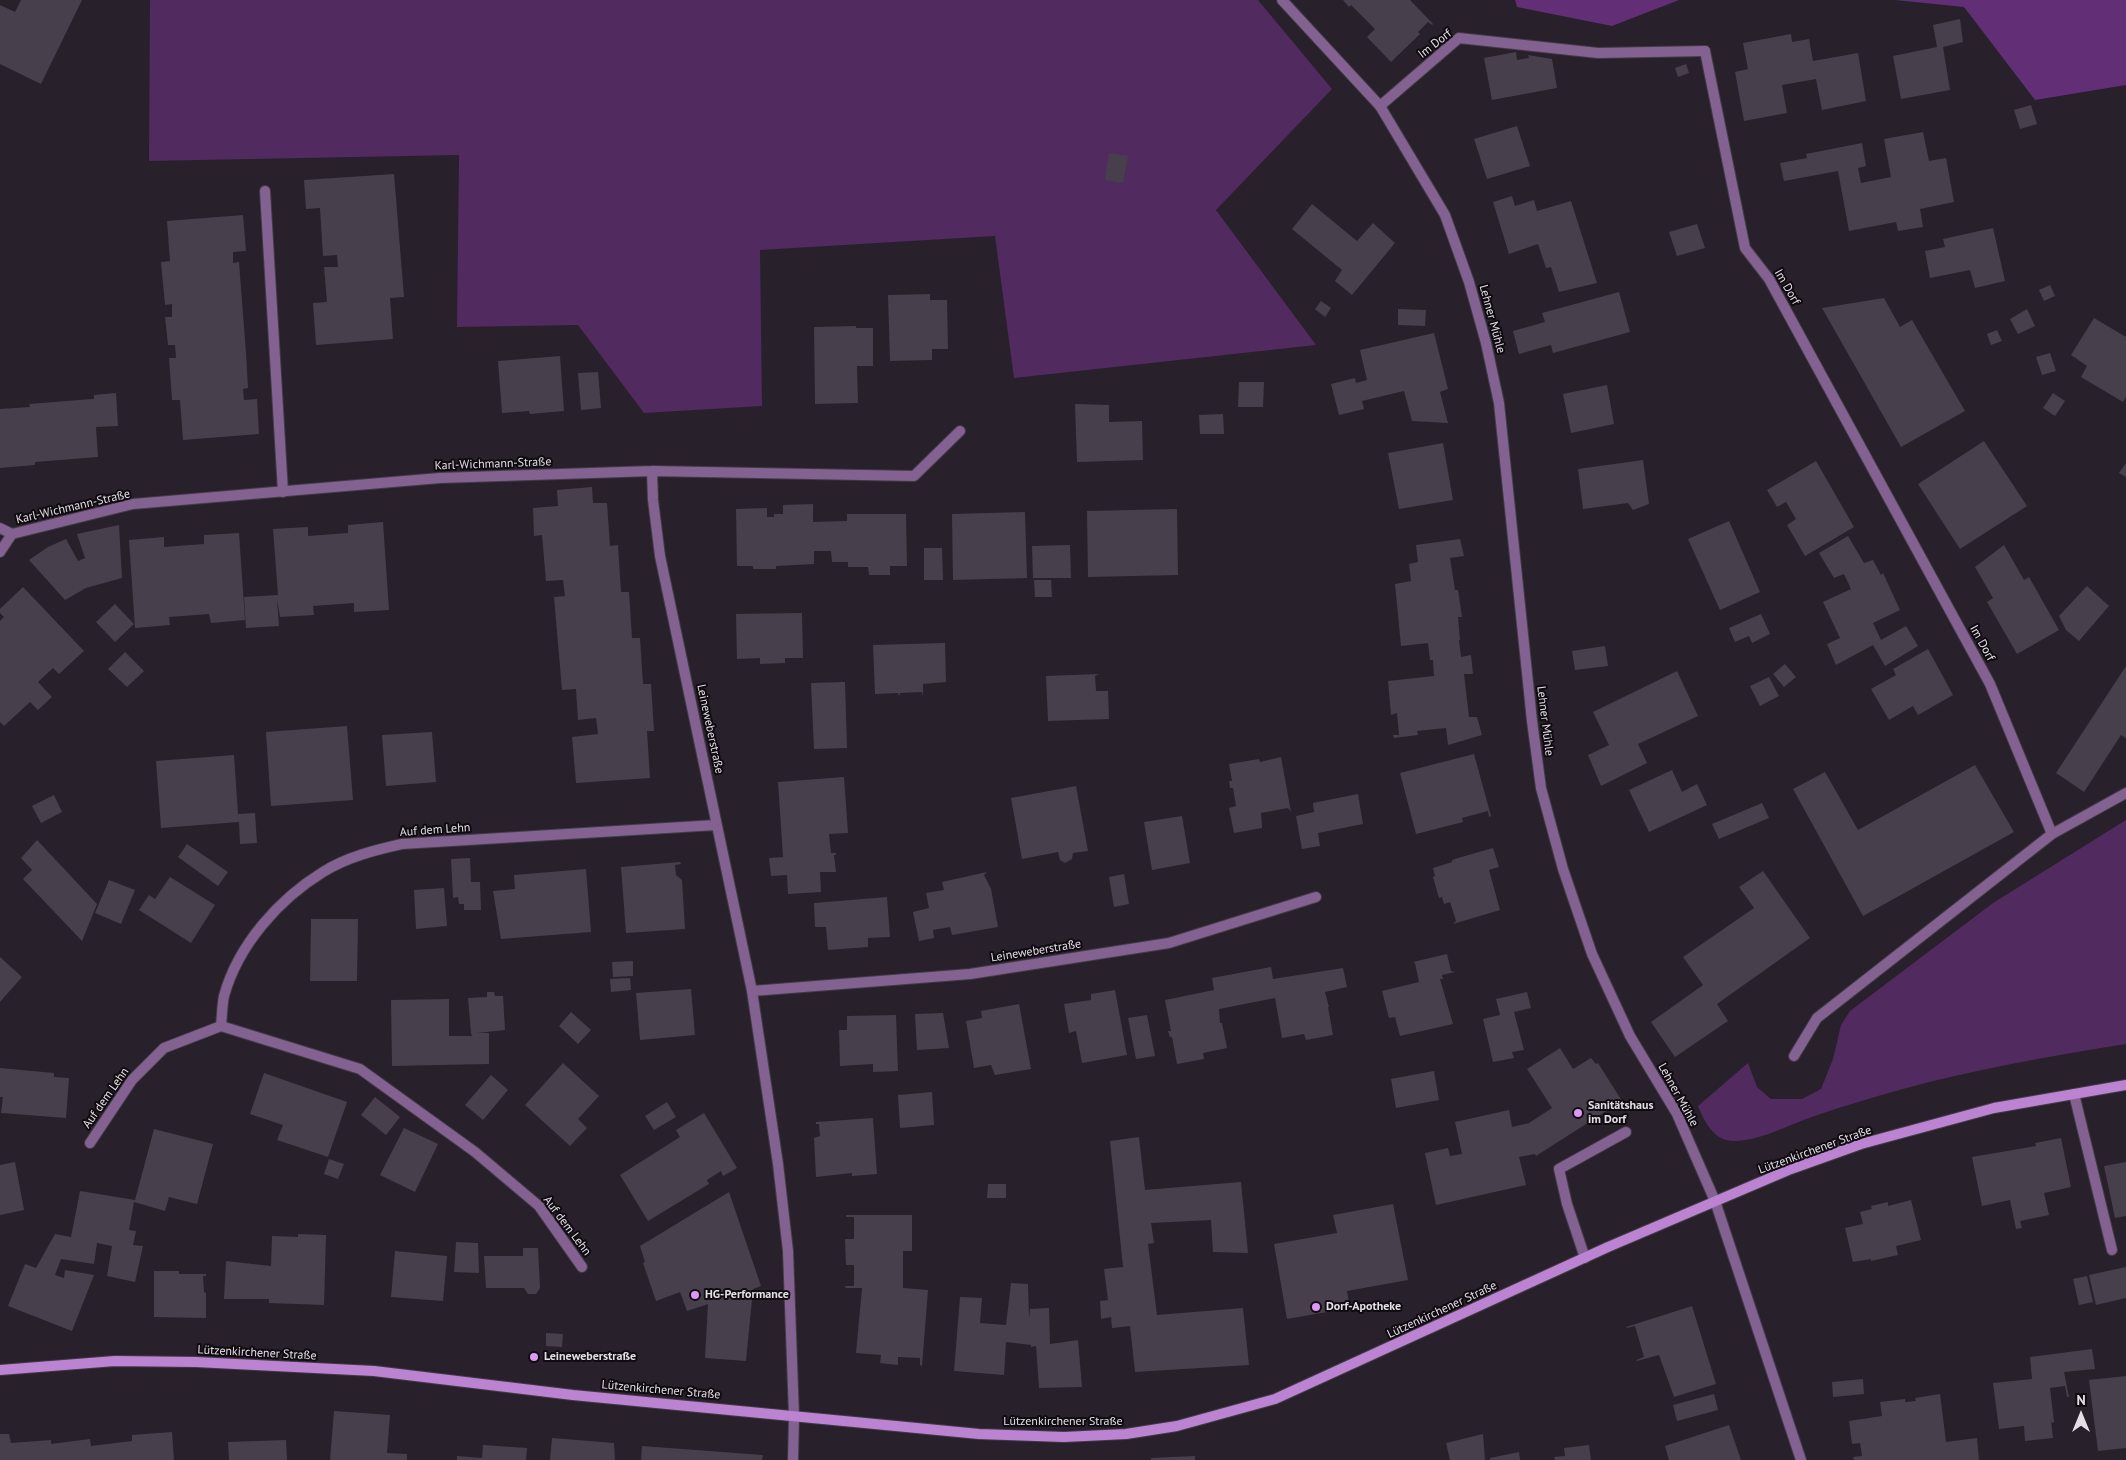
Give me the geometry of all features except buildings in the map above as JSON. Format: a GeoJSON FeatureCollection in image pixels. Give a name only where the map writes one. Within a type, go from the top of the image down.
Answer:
{"type":"FeatureCollection","features":[{"type":"Feature","properties":{"kind":"main road","name":"Lützenkirchener Straße"},"geometry":{"type":"LineString","coordinates":[[0,1370],[115,1361],[196,1362],[374,1371],[573,1395],[979,1434],[1055,1436],[1126,1434],[1176,1426],[1275,1399],[1715,1201],[1861,1144],[1994,1108],[2126,1085]]}},
{"type":"Feature","properties":{"kind":"street","name":"Lehner Mühle"},"geometry":{"type":"LineString","coordinates":[[1282,0],[1380,106],[1445,215],[1469,282],[1486,343],[1499,403],[1517,589],[1541,788],[1563,869],[1592,954],[1630,1036],[1676,1114],[1715,1201],[1801,1460]]}},
{"type":"Feature","properties":{"kind":"street","name":"Im Dorf"},"geometry":{"type":"LineString","coordinates":[[1380,106],[1459,38],[1598,53],[1705,52],[1745,248],[1769,279],[1990,684],[2052,834]]}},
{"type":"Feature","properties":{"kind":"street"},"geometry":{"type":"LineString","coordinates":[[265,191],[283,492]]}},
{"type":"Feature","properties":{"kind":"street","name":"Karl-Wichmann-Straße"},"geometry":{"type":"LineString","coordinates":[[0,528],[12,534],[133,504],[440,478],[652,471],[914,476],[960,431]]}},
{"type":"Feature","properties":{"kind":"street","name":"Leineweberstraße"},"geometry":{"type":"LineString","coordinates":[[652,471],[653,500],[660,556],[752,991],[778,1164],[788,1251],[794,1416],[793,1460]]}},
{"type":"Feature","properties":{"kind":"street","name":"Karl-Wichmann-Straße"},"geometry":{"type":"LineString","coordinates":[[0,552],[12,534]]}},
{"type":"Feature","properties":{"kind":"street"},"geometry":{"type":"LineString","coordinates":[[1794,1056],[1817,1018],[2052,834],[2126,792]]}},
{"type":"Feature","properties":{"kind":"street","name":"Auf dem Lehn"},"geometry":{"type":"LineString","coordinates":[[221,1026],[224,996],[243,950],[284,900],[323,871],[365,853],[402,844],[716,825]]}},
{"type":"Feature","properties":{"kind":"street","name":"Leineweberstraße"},"geometry":{"type":"LineString","coordinates":[[752,991],[970,974],[1169,943],[1316,898]]}},
{"type":"Feature","properties":{"kind":"street","name":"Auf dem Lehn"},"geometry":{"type":"LineString","coordinates":[[90,1143],[132,1080],[164,1048],[221,1026],[360,1069],[475,1152],[539,1206],[582,1267]]}},
{"type":"Feature","properties":{"kind":"street"},"geometry":{"type":"LineString","coordinates":[[2074,1094],[2112,1250]]}},
{"type":"Feature","properties":{"kind":"street"},"geometry":{"type":"LineString","coordinates":[[1585,1258],[1567,1204],[1559,1169],[1626,1132]]}},
{"type":"Feature","properties":{"kind":"shaded area"},"geometry":{"type":"Polygon","coordinates":[[[150,0],[1258,0],[1332,89],[1216,210],[1316,345],[1014,378],[995,236],[760,250],[762,406],[644,413],[578,325],[457,327],[459,155],[149,161],[150,0]]]}},
{"type":"Feature","properties":{"kind":"shaded area"},"geometry":{"type":"Polygon","coordinates":[[[1515,0],[1679,0],[1612,26],[1517,7],[1515,0]]]}},
{"type":"Feature","properties":{"kind":"shaded area"},"geometry":{"type":"Polygon","coordinates":[[[1895,0],[2126,0],[2126,85],[2035,100],[1964,7],[1895,0]]]}},
{"type":"Feature","properties":{"kind":"shaded area"},"geometry":{"type":"Polygon","coordinates":[[[2126,820],[2126,1044],[2070,1053],[1930,1082],[1844,1106],[1771,1133],[1742,1141],[1720,1138],[1703,1118],[1698,1106],[1748,1063],[1757,1087],[1771,1099],[1802,1099],[1821,1089],[1833,1059],[1841,1025],[1850,1011],[1993,903],[2126,820]]]}},
{"type":"Feature","properties":{"kind":"place","name":"Sanitätshaus im Dorf"},"geometry":{"type":"Point","coordinates":[1578,1113]}},
{"type":"Feature","properties":{"kind":"place","name":"HG-Performance"},"geometry":{"type":"Point","coordinates":[695,1295]}},
{"type":"Feature","properties":{"kind":"place","name":"Dorf-Apotheke"},"geometry":{"type":"Point","coordinates":[1316,1307]}},
{"type":"Feature","properties":{"kind":"place","name":"Leineweberstraße"},"geometry":{"type":"Point","coordinates":[534,1357]}}]}
